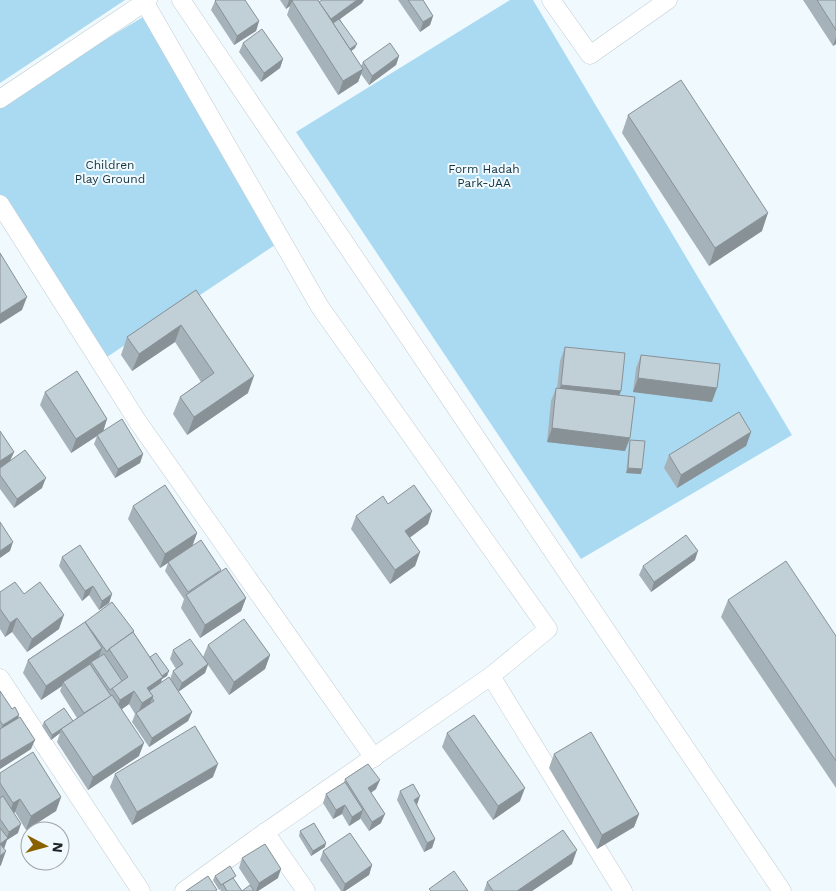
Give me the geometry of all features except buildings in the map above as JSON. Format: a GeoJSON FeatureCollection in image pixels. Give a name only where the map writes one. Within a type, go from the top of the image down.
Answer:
{"type":"FeatureCollection","features":[{"type":"Feature","properties":{"kind":"street"},"geometry":{"type":"LineString","coordinates":[[181,0],[782,891]]}},
{"type":"Feature","properties":{"kind":"street"},"geometry":{"type":"LineString","coordinates":[[551,0],[590,55],[668,0]]}},
{"type":"Feature","properties":{"kind":"street"},"geometry":{"type":"LineString","coordinates":[[0,99],[146,1],[320,307],[548,629],[491,676],[265,832],[184,891]]}},
{"type":"Feature","properties":{"kind":"street"},"geometry":{"type":"LineString","coordinates":[[0,204],[138,422],[374,758]]}},
{"type":"Feature","properties":{"kind":"street"},"geometry":{"type":"LineString","coordinates":[[491,676],[623,891]]}},
{"type":"Feature","properties":{"kind":"street"},"geometry":{"type":"LineString","coordinates":[[0,678],[141,891]]}},
{"type":"Feature","properties":{"kind":"street"},"geometry":{"type":"LineString","coordinates":[[265,832],[306,891]]}},
{"type":"Feature","properties":{"kind":"green space"},"geometry":{"type":"Polygon","coordinates":[[[0,0],[125,0],[0,83],[0,0]]]}},
{"type":"Feature","properties":{"kind":"green space","name":"Form Hadah Park-JAA"},"geometry":{"type":"Polygon","coordinates":[[[510,0],[533,0],[792,435],[581,559],[296,132],[510,0]]]}},
{"type":"Feature","properties":{"kind":"green space","name":"Children Play Ground"},"geometry":{"type":"Polygon","coordinates":[[[143,17],[281,241],[101,361],[0,203],[0,103],[143,17]]]}}]}
